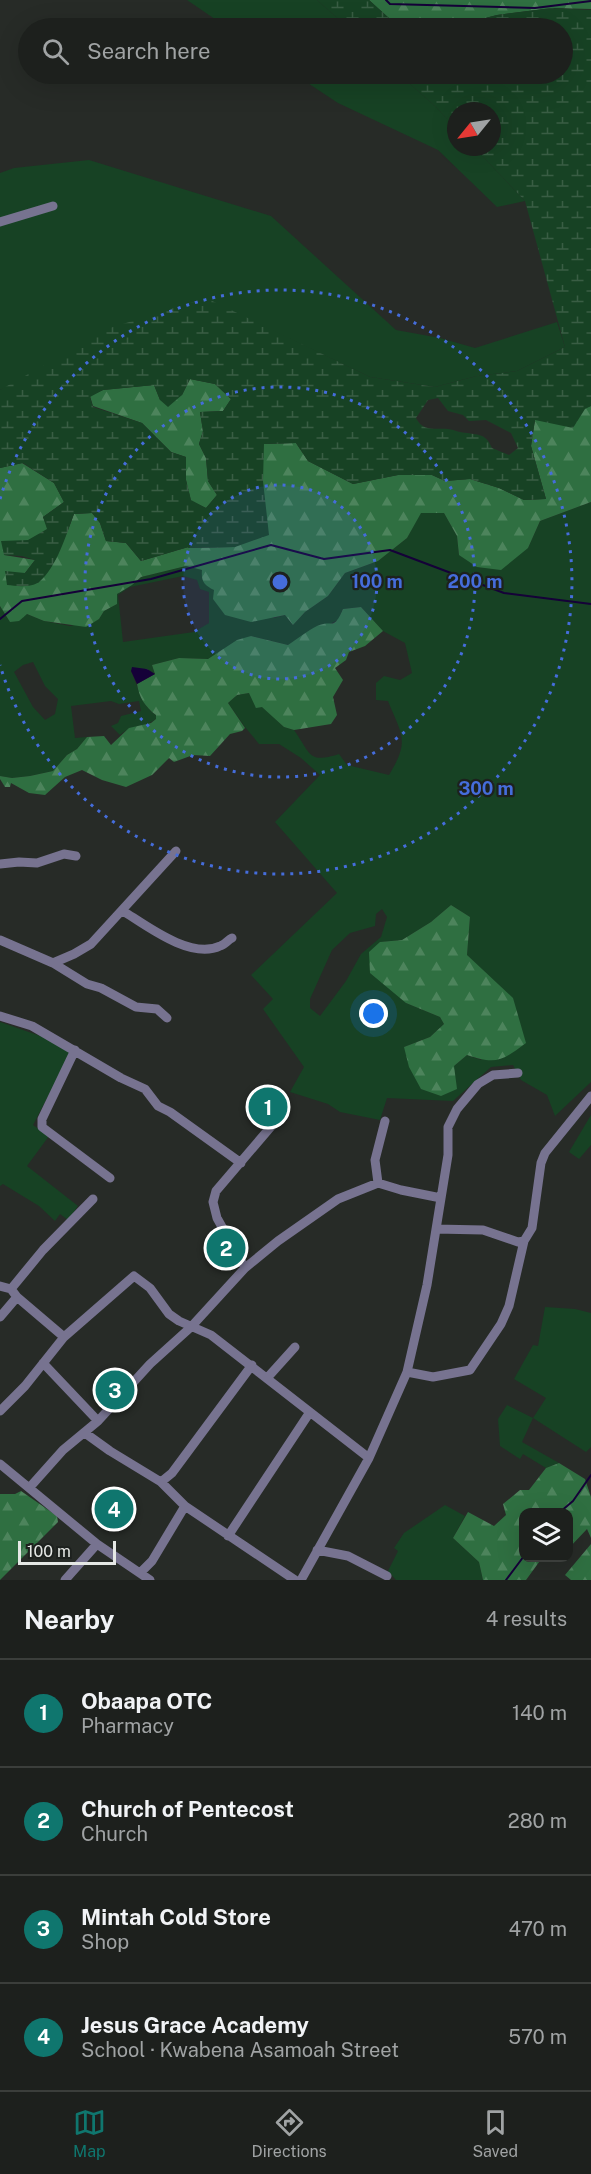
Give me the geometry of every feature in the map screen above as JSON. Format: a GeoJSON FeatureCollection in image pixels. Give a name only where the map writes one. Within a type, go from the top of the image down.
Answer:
{"type":"FeatureCollection","features":[{"type":"Feature","properties":{"kind":"street"},"geometry":{"type":"LineString","coordinates":[[0,222],[53,206]]}},
{"type":"Feature","properties":{"kind":"street"},"geometry":{"type":"LineString","coordinates":[[53,963],[91,944],[176,851]]}},
{"type":"Feature","properties":{"kind":"street"},"geometry":{"type":"LineString","coordinates":[[0,864],[19,861],[37,863],[64,854],[76,856]]}},
{"type":"Feature","properties":{"kind":"street"},"geometry":{"type":"LineString","coordinates":[[123,911],[164,936],[186,946],[206,949],[220,946],[232,938]]}},
{"type":"Feature","properties":{"kind":"street"},"geometry":{"type":"LineString","coordinates":[[0,940],[53,963],[87,984],[101,988],[136,1007],[157,1009],[167,1018]]}},
{"type":"Feature","properties":{"kind":"street"},"geometry":{"type":"LineString","coordinates":[[0,1016],[32,1026],[121,1078],[145,1089],[158,1106],[170,1112],[241,1163]]}},
{"type":"Feature","properties":{"kind":"street"},"geometry":{"type":"LineString","coordinates":[[75,1050],[42,1119],[42,1127],[110,1178]]}},
{"type":"Feature","properties":{"kind":"street"},"geometry":{"type":"LineString","coordinates":[[301,1580],[369,1458],[407,1372],[436,1228],[448,1155],[448,1127],[457,1109],[478,1084],[494,1075],[518,1073]]}},
{"type":"Feature","properties":{"kind":"street"},"geometry":{"type":"LineString","coordinates":[[407,1372],[433,1377],[470,1370],[501,1324],[510,1306],[524,1241],[532,1228],[544,1153],[591,1096]]}},
{"type":"Feature","properties":{"kind":"street"},"geometry":{"type":"LineString","coordinates":[[245,1268],[217,1218],[213,1202],[216,1191],[280,1116]]}},
{"type":"Feature","properties":{"kind":"street"},"geometry":{"type":"LineString","coordinates":[[378,1183],[375,1160],[385,1121]]}},
{"type":"Feature","properties":{"kind":"street"},"geometry":{"type":"LineString","coordinates":[[30,1487],[63,1449],[98,1421],[150,1364],[191,1327],[245,1268],[278,1241],[338,1200],[378,1183],[441,1198]]}},
{"type":"Feature","properties":{"kind":"street"},"geometry":{"type":"LineString","coordinates":[[0,1317],[43,1250],[93,1199]]}},
{"type":"Feature","properties":{"kind":"street"},"geometry":{"type":"LineString","coordinates":[[436,1228],[483,1230],[519,1242],[524,1241]]}},
{"type":"Feature","properties":{"kind":"street"},"geometry":{"type":"LineString","coordinates":[[0,1411],[25,1386],[64,1337],[134,1276],[150,1288],[170,1314],[191,1327],[212,1335],[369,1458]]}},
{"type":"Feature","properties":{"kind":"street"},"geometry":{"type":"LineString","coordinates":[[0,1286],[14,1293],[64,1337]]}},
{"type":"Feature","properties":{"kind":"street"},"geometry":{"type":"LineString","coordinates":[[268,1377],[296,1347]]}},
{"type":"Feature","properties":{"kind":"street"},"geometry":{"type":"LineString","coordinates":[[42,1364],[98,1421]]}},
{"type":"Feature","properties":{"kind":"street"},"geometry":{"type":"LineString","coordinates":[[161,1482],[172,1473],[252,1365]]}},
{"type":"Feature","properties":{"kind":"street"},"geometry":{"type":"LineString","coordinates":[[228,1536],[310,1412]]}},
{"type":"Feature","properties":{"kind":"street"},"geometry":{"type":"LineString","coordinates":[[85,1433],[161,1482],[185,1506],[295,1580]]}},
{"type":"Feature","properties":{"kind":"street"},"geometry":{"type":"LineString","coordinates":[[0,1464],[97,1544],[150,1580]]}},
{"type":"Feature","properties":{"kind":"street"},"geometry":{"type":"LineString","coordinates":[[140,1574],[152,1561],[185,1506]]}},
{"type":"Feature","properties":{"kind":"street"},"geometry":{"type":"LineString","coordinates":[[65,1580],[97,1544]]}},
{"type":"Feature","properties":{"kind":"street"},"geometry":{"type":"LineString","coordinates":[[318,1550],[348,1556],[387,1576]]}},
{"type":"Feature","properties":{"kind":"green space"},"geometry":{"type":"Polygon","coordinates":[[[187,0],[317,0],[338,18],[213,18],[187,0]]]}},
{"type":"Feature","properties":{"kind":"green space"},"geometry":{"type":"Polygon","coordinates":[[[317,0],[369,0],[389,18],[338,18],[317,0]]]}},
{"type":"Feature","properties":{"kind":"green space"},"geometry":{"type":"Polygon","coordinates":[[[369,0],[591,0],[591,9],[552,8],[485,18],[389,18],[369,0]]]}},
{"type":"Feature","properties":{"kind":"green space"},"geometry":{"type":"Polygon","coordinates":[[[552,8],[591,10],[591,406],[585,409],[573,428],[535,420],[531,446],[546,499],[524,500],[499,488],[470,479],[445,481],[432,475],[398,475],[353,484],[308,461],[296,443],[264,444],[263,481],[269,535],[235,547],[185,548],[141,561],[126,543],[106,541],[100,523],[92,513],[74,514],[60,550],[45,576],[32,585],[7,585],[5,571],[25,573],[35,560],[22,556],[4,555],[1,541],[28,540],[47,529],[43,517],[64,502],[54,483],[23,463],[0,468],[0,390],[110,328],[206,298],[370,377],[435,387],[477,376],[517,371],[565,347],[525,201],[482,156],[501,156],[501,102],[447,102],[447,119],[410,84],[573,84],[573,18],[485,18],[552,8]],[[190,379],[182,395],[168,407],[160,400],[154,385],[103,390],[90,397],[93,407],[142,423],[171,452],[186,457],[186,480],[191,500],[206,508],[217,495],[208,481],[206,458],[199,444],[203,431],[200,412],[223,411],[231,399],[215,384],[190,379]],[[438,398],[428,400],[416,418],[422,425],[429,428],[479,435],[487,440],[492,448],[509,455],[518,448],[511,433],[486,420],[469,421],[463,415],[448,411],[438,398]]]}},
{"type":"Feature","properties":{"kind":"green space"},"geometry":{"type":"Polygon","coordinates":[[[309,84],[410,84],[447,119],[447,156],[482,156],[525,201],[497,207],[438,150],[338,103],[309,84]]]}},
{"type":"Feature","properties":{"kind":"green space"},"geometry":{"type":"Polygon","coordinates":[[[89,160],[271,216],[396,330],[440,338],[475,348],[557,322],[565,347],[517,371],[477,376],[435,387],[370,377],[206,299],[0,390],[0,173],[14,168],[89,160]]]}},
{"type":"Feature","properties":{"kind":"green space"},"geometry":{"type":"Polygon","coordinates":[[[190,379],[215,384],[231,399],[223,411],[200,412],[203,431],[199,444],[206,458],[208,481],[217,495],[206,508],[191,501],[186,480],[186,457],[171,452],[142,423],[93,406],[90,396],[103,390],[154,385],[160,400],[182,395],[190,379]]]}},
{"type":"Feature","properties":{"kind":"green space"},"geometry":{"type":"Polygon","coordinates":[[[591,406],[591,502],[540,521],[528,548],[501,570],[477,567],[459,555],[457,536],[444,513],[421,513],[407,538],[378,561],[345,573],[328,596],[305,612],[293,625],[285,615],[251,622],[225,615],[213,599],[214,590],[204,582],[202,570],[186,566],[141,577],[117,594],[117,604],[104,611],[99,619],[86,627],[44,621],[27,614],[19,621],[10,622],[0,606],[0,468],[22,463],[54,483],[64,502],[43,517],[48,529],[4,555],[35,560],[25,573],[38,583],[59,550],[74,514],[92,513],[100,523],[106,541],[126,543],[141,561],[185,548],[235,547],[263,481],[263,444],[296,443],[308,461],[353,484],[398,475],[432,475],[445,481],[470,479],[499,488],[524,500],[546,499],[531,446],[535,420],[591,406]]]}},
{"type":"Feature","properties":{"kind":"green space"},"geometry":{"type":"Polygon","coordinates":[[[591,502],[591,1082],[555,1116],[547,1095],[521,1080],[513,1065],[491,1067],[453,1101],[387,1098],[380,1120],[340,1112],[328,1104],[290,1092],[304,1067],[263,1009],[273,999],[251,975],[337,893],[275,822],[320,775],[301,758],[279,744],[259,744],[228,703],[237,695],[249,693],[284,727],[294,730],[311,755],[321,758],[339,754],[347,765],[389,775],[400,754],[402,738],[388,701],[376,700],[376,683],[384,676],[400,680],[412,673],[405,643],[383,631],[361,607],[343,609],[338,620],[288,645],[251,636],[208,659],[179,658],[152,665],[155,674],[147,669],[131,671],[143,701],[156,715],[156,719],[129,729],[120,735],[111,726],[118,723],[121,716],[141,711],[139,701],[119,704],[111,701],[71,706],[75,738],[87,737],[53,771],[12,778],[0,776],[0,606],[10,622],[27,614],[44,621],[70,626],[99,619],[104,611],[117,604],[117,594],[141,577],[186,566],[202,570],[214,590],[274,618],[285,615],[293,625],[305,612],[328,596],[345,573],[378,561],[407,538],[420,513],[444,513],[457,536],[459,555],[528,548],[540,521],[591,502]],[[183,576],[130,587],[118,595],[123,642],[194,632],[209,623],[209,592],[200,589],[197,580],[183,576]],[[33,662],[23,665],[14,672],[33,707],[45,720],[55,714],[58,699],[45,686],[33,662]],[[451,905],[431,922],[402,940],[381,942],[406,1003],[440,1017],[444,1024],[430,1037],[404,1047],[454,1066],[467,1055],[481,1060],[483,972],[467,955],[470,917],[451,905]],[[382,909],[376,914],[375,926],[350,933],[332,950],[310,999],[310,1008],[320,1016],[346,981],[361,954],[381,937],[387,917],[382,909]]]}},
{"type":"Feature","properties":{"kind":"green space"},"geometry":{"type":"Polygon","coordinates":[[[361,607],[383,631],[365,646],[349,652],[346,660],[335,668],[343,680],[333,697],[337,715],[331,724],[294,730],[284,727],[262,707],[256,708],[249,693],[237,695],[228,703],[245,728],[230,734],[210,756],[193,755],[174,762],[169,758],[152,775],[126,787],[102,780],[82,770],[65,777],[45,795],[29,793],[11,783],[10,787],[5,787],[0,779],[0,776],[12,778],[53,771],[87,737],[104,736],[111,745],[129,728],[151,723],[156,719],[156,715],[143,701],[137,684],[155,674],[152,665],[179,658],[208,659],[237,640],[251,636],[288,645],[317,626],[335,623],[343,609],[361,607]]]}},
{"type":"Feature","properties":{"kind":"green space"},"geometry":{"type":"Polygon","coordinates":[[[451,905],[470,917],[467,955],[513,998],[526,1043],[498,1060],[485,1060],[467,1055],[454,1066],[457,1089],[441,1096],[421,1089],[409,1067],[404,1047],[430,1037],[444,1024],[440,1017],[406,1003],[370,973],[369,952],[380,942],[402,940],[431,922],[451,905]]]}},
{"type":"Feature","properties":{"kind":"green space"},"geometry":{"type":"Polygon","coordinates":[[[0,1022],[46,1038],[71,1052],[33,1125],[49,1136],[27,1166],[78,1206],[68,1220],[60,1214],[55,1221],[39,1206],[3,1184],[0,1186],[0,1022]]]}},
{"type":"Feature","properties":{"kind":"green space"},"geometry":{"type":"Polygon","coordinates":[[[591,1115],[591,1145],[579,1159],[569,1152],[591,1115]]]}},
{"type":"Feature","properties":{"kind":"green space"},"geometry":{"type":"Polygon","coordinates":[[[545,1307],[575,1309],[591,1313],[591,1447],[586,1452],[533,1418],[546,1398],[514,1379],[533,1345],[538,1346],[545,1307]]]}},
{"type":"Feature","properties":{"kind":"green space"},"geometry":{"type":"Polygon","coordinates":[[[507,1405],[533,1418],[522,1442],[559,1463],[546,1468],[523,1454],[520,1459],[500,1446],[498,1419],[507,1405]]]}},
{"type":"Feature","properties":{"kind":"green space"},"geometry":{"type":"Polygon","coordinates":[[[559,1463],[585,1479],[591,1497],[591,1538],[587,1529],[573,1544],[573,1508],[519,1508],[519,1562],[539,1562],[526,1580],[483,1580],[479,1562],[453,1538],[468,1512],[494,1526],[506,1515],[503,1504],[520,1490],[529,1490],[546,1468],[559,1463]]]}},
{"type":"Feature","properties":{"kind":"green space"},"geometry":{"type":"Polygon","coordinates":[[[21,1491],[57,1516],[58,1522],[0,1580],[0,1494],[15,1494],[21,1491]]]}},
{"type":"Feature","properties":{"kind":"green space"},"geometry":{"type":"Polygon","coordinates":[[[445,1505],[465,1516],[453,1538],[479,1562],[483,1580],[396,1580],[388,1571],[398,1551],[394,1548],[404,1533],[445,1505]]]}},
{"type":"Feature","properties":{"kind":"green space"},"geometry":{"type":"Polygon","coordinates":[[[591,1544],[591,1580],[571,1580],[565,1575],[591,1544]]]}},
{"type":"Feature","properties":{"kind":"water"},"geometry":{"type":"Polygon","coordinates":[[[132,667],[147,669],[155,674],[137,684],[131,671],[132,667]]]}},
{"type":"Feature","properties":{"kind":"waterway"},"geometry":{"type":"LineString","coordinates":[[386,0],[390,4],[535,8],[591,1]]}},
{"type":"Feature","properties":{"kind":"waterway"},"geometry":{"type":"LineString","coordinates":[[0,619],[22,601],[151,579],[271,545],[324,559],[390,550],[504,593],[591,604]]}},
{"type":"Feature","properties":{"kind":"waterway"},"geometry":{"type":"LineString","coordinates":[[565,1508],[573,1501],[591,1475]]}},
{"type":"Feature","properties":{"kind":"waterway"},"geometry":{"type":"LineString","coordinates":[[506,1580],[520,1562]]}},
{"type":"Feature","properties":{"kind":"place","name":"Obaapa OTC"},"geometry":{"type":"Point","coordinates":[268,1107]}},
{"type":"Feature","properties":{"kind":"place","name":"Church of Pentecost"},"geometry":{"type":"Point","coordinates":[226,1248]}},
{"type":"Feature","properties":{"kind":"place","name":"Mintah Cold Store"},"geometry":{"type":"Point","coordinates":[115,1390]}},
{"type":"Feature","properties":{"kind":"place","name":"Jesus Grace Academy"},"geometry":{"type":"Point","coordinates":[114,1509]}}]}
